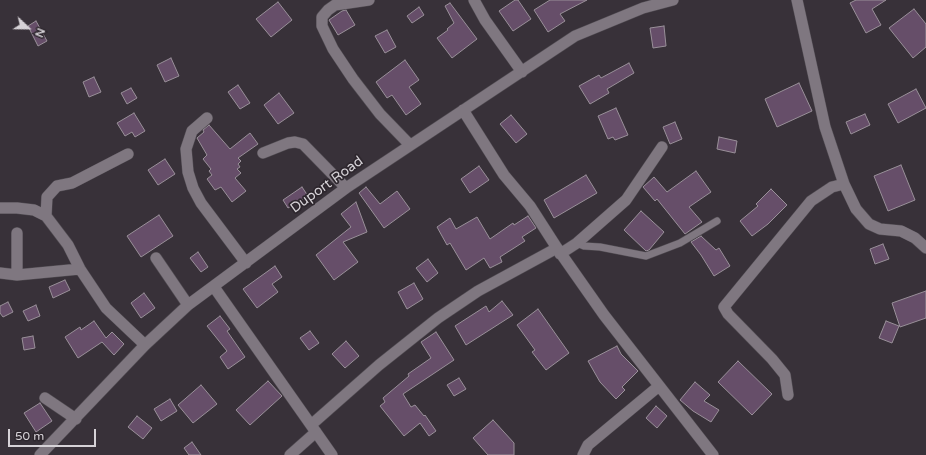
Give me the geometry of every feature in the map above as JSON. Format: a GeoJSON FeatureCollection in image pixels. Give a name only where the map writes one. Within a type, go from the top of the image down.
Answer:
{"type":"FeatureCollection","features":[{"type":"Feature","properties":{"kind":"street"},"geometry":{"type":"LineString","coordinates":[[369,0],[335,5],[322,17],[322,26],[333,49],[353,79],[380,114],[410,145]]}},
{"type":"Feature","properties":{"kind":"street"},"geometry":{"type":"LineString","coordinates":[[474,0],[485,20],[522,72]]}},
{"type":"Feature","properties":{"kind":"street","name":"Duport Road"},"geometry":{"type":"LineString","coordinates":[[40,455],[145,345],[188,306],[346,188],[575,36],[641,4],[673,0]]}},
{"type":"Feature","properties":{"kind":"street"},"geometry":{"type":"LineString","coordinates":[[797,0],[825,126],[844,184],[856,209],[869,224],[880,229],[901,230],[915,238],[926,248]]}},
{"type":"Feature","properties":{"kind":"street"},"geometry":{"type":"LineString","coordinates":[[463,110],[504,175],[530,206],[558,251],[604,315],[713,455]]}},
{"type":"Feature","properties":{"kind":"street"},"geometry":{"type":"LineString","coordinates":[[207,118],[192,130],[186,150],[188,172],[193,188],[201,203],[246,263]]}},
{"type":"Feature","properties":{"kind":"street"},"geometry":{"type":"LineString","coordinates":[[263,153],[288,143],[296,142],[303,144],[346,188]]}},
{"type":"Feature","properties":{"kind":"street"},"geometry":{"type":"LineString","coordinates":[[290,455],[314,428],[379,365],[438,318],[478,291],[577,243],[626,200],[662,147]]}},
{"type":"Feature","properties":{"kind":"street"},"geometry":{"type":"LineString","coordinates":[[46,216],[47,196],[57,186],[72,183],[128,154]]}},
{"type":"Feature","properties":{"kind":"street"},"geometry":{"type":"LineString","coordinates":[[788,395],[785,375],[772,359],[728,314],[724,307],[811,201],[832,187],[844,184]]}},
{"type":"Feature","properties":{"kind":"street"},"geometry":{"type":"LineString","coordinates":[[0,208],[34,210],[46,216],[68,245],[80,269],[106,308],[145,345]]}},
{"type":"Feature","properties":{"kind":"street"},"geometry":{"type":"LineString","coordinates":[[17,233],[17,275]]}},
{"type":"Feature","properties":{"kind":"street"},"geometry":{"type":"LineString","coordinates":[[156,258],[188,306]]}},
{"type":"Feature","properties":{"kind":"street"},"geometry":{"type":"LineString","coordinates":[[0,273],[17,275],[80,269]]}},
{"type":"Feature","properties":{"kind":"street"},"geometry":{"type":"LineString","coordinates":[[214,287],[332,455]]}},
{"type":"Feature","properties":{"kind":"street"},"geometry":{"type":"LineString","coordinates":[[583,455],[588,445],[659,386]]}},
{"type":"Feature","properties":{"kind":"street"},"geometry":{"type":"LineString","coordinates":[[45,398],[76,419]]}},
{"type":"Feature","properties":{"kind":"lane"},"geometry":{"type":"LineString","coordinates":[[577,243],[584,246],[600,247],[646,256],[680,243],[717,221]]}},
{"type":"Feature","properties":{"kind":"building"},"geometry":{"type":"Polygon","coordinates":[[[515,0],[518,0],[531,19],[513,31],[499,11],[515,0]]]}},
{"type":"Feature","properties":{"kind":"building"},"geometry":{"type":"Polygon","coordinates":[[[550,0],[587,0],[560,14],[565,21],[548,32],[534,10],[550,0]]]}},
{"type":"Feature","properties":{"kind":"building"},"geometry":{"type":"Polygon","coordinates":[[[856,0],[886,0],[872,9],[881,25],[866,33],[850,3],[856,0]]]}},
{"type":"Feature","properties":{"kind":"building"},"geometry":{"type":"Polygon","coordinates":[[[278,2],[292,20],[271,37],[256,19],[278,2]]]}},
{"type":"Feature","properties":{"kind":"building"},"geometry":{"type":"Polygon","coordinates":[[[450,3],[477,39],[452,58],[437,38],[448,30],[447,29],[454,23],[445,6],[450,3]]]}},
{"type":"Feature","properties":{"kind":"building"},"geometry":{"type":"Polygon","coordinates":[[[419,7],[424,15],[412,23],[407,16],[419,7]]]}},
{"type":"Feature","properties":{"kind":"building"},"geometry":{"type":"Polygon","coordinates":[[[914,9],[926,24],[926,47],[913,58],[889,28],[914,9]]]}},
{"type":"Feature","properties":{"kind":"building"},"geometry":{"type":"Polygon","coordinates":[[[346,10],[355,25],[338,35],[329,20],[346,10]]]}},
{"type":"Feature","properties":{"kind":"building"},"geometry":{"type":"Polygon","coordinates":[[[36,21],[47,41],[38,46],[28,26],[36,21]]]}},
{"type":"Feature","properties":{"kind":"building"},"geometry":{"type":"Polygon","coordinates":[[[664,26],[666,46],[653,48],[650,28],[664,26]]]}},
{"type":"Feature","properties":{"kind":"building"},"geometry":{"type":"Polygon","coordinates":[[[387,30],[396,47],[385,53],[375,36],[387,30]]]}},
{"type":"Feature","properties":{"kind":"building"},"geometry":{"type":"Polygon","coordinates":[[[171,58],[179,76],[165,82],[157,65],[171,58]]]}},
{"type":"Feature","properties":{"kind":"building"},"geometry":{"type":"Polygon","coordinates":[[[405,60],[419,80],[409,87],[421,104],[406,115],[392,95],[387,98],[376,82],[405,60]]]}},
{"type":"Feature","properties":{"kind":"building"},"geometry":{"type":"Polygon","coordinates":[[[629,63],[634,73],[607,89],[609,93],[590,104],[579,86],[599,75],[601,78],[629,63]]]}},
{"type":"Feature","properties":{"kind":"building"},"geometry":{"type":"Polygon","coordinates":[[[94,77],[101,92],[89,97],[83,82],[94,77]]]}},
{"type":"Feature","properties":{"kind":"building"},"geometry":{"type":"Polygon","coordinates":[[[799,83],[812,111],[777,127],[765,99],[799,83]]]}},
{"type":"Feature","properties":{"kind":"building"},"geometry":{"type":"Polygon","coordinates":[[[238,85],[250,103],[240,109],[228,92],[238,85]]]}},
{"type":"Feature","properties":{"kind":"building"},"geometry":{"type":"Polygon","coordinates":[[[131,88],[137,98],[127,104],[121,93],[131,88]]]}},
{"type":"Feature","properties":{"kind":"building"},"geometry":{"type":"Polygon","coordinates":[[[916,89],[926,108],[898,123],[888,104],[916,89]]]}},
{"type":"Feature","properties":{"kind":"building"},"geometry":{"type":"Polygon","coordinates":[[[279,93],[294,113],[278,124],[264,105],[279,93]]]}},
{"type":"Feature","properties":{"kind":"building"},"geometry":{"type":"Polygon","coordinates":[[[616,108],[628,135],[615,140],[613,137],[608,139],[598,116],[616,108]]]}},
{"type":"Feature","properties":{"kind":"building"},"geometry":{"type":"Polygon","coordinates":[[[134,113],[145,131],[135,137],[132,132],[125,136],[117,123],[134,113]]]}},
{"type":"Feature","properties":{"kind":"building"},"geometry":{"type":"Polygon","coordinates":[[[865,114],[870,125],[851,134],[846,122],[865,114]]]}},
{"type":"Feature","properties":{"kind":"building"},"geometry":{"type":"Polygon","coordinates":[[[511,115],[527,134],[516,143],[500,124],[511,115]]]}},
{"type":"Feature","properties":{"kind":"building"},"geometry":{"type":"Polygon","coordinates":[[[675,122],[682,139],[670,144],[663,127],[675,122]]]}},
{"type":"Feature","properties":{"kind":"building"},"geometry":{"type":"Polygon","coordinates":[[[209,125],[230,149],[250,133],[258,144],[238,158],[241,161],[238,164],[240,167],[237,169],[241,173],[235,178],[246,191],[232,202],[221,187],[215,190],[207,179],[212,175],[209,171],[211,169],[203,159],[207,155],[197,138],[209,125]]]}},
{"type":"Feature","properties":{"kind":"building"},"geometry":{"type":"Polygon","coordinates":[[[719,137],[737,141],[735,153],[717,149],[719,137]]]}},
{"type":"Feature","properties":{"kind":"building"},"geometry":{"type":"Polygon","coordinates":[[[165,159],[175,174],[158,185],[148,170],[165,159]]]}},
{"type":"Feature","properties":{"kind":"building"},"geometry":{"type":"Polygon","coordinates":[[[901,165],[915,200],[888,211],[874,176],[901,165]]]}},
{"type":"Feature","properties":{"kind":"building"},"geometry":{"type":"Polygon","coordinates":[[[479,166],[489,180],[470,193],[461,179],[479,166]]]}},
{"type":"Feature","properties":{"kind":"building"},"geometry":{"type":"Polygon","coordinates":[[[696,171],[711,192],[689,207],[702,222],[685,234],[657,199],[655,201],[643,187],[654,177],[667,192],[696,171]]]}},
{"type":"Feature","properties":{"kind":"building"},"geometry":{"type":"Polygon","coordinates":[[[586,175],[597,193],[554,218],[544,200],[586,175]]]}},
{"type":"Feature","properties":{"kind":"building"},"geometry":{"type":"Polygon","coordinates":[[[302,187],[308,196],[288,208],[283,200],[302,187]]]}},
{"type":"Feature","properties":{"kind":"building"},"geometry":{"type":"Polygon","coordinates":[[[366,187],[380,204],[397,191],[410,209],[384,228],[359,193],[366,187]]]}},
{"type":"Feature","properties":{"kind":"building"},"geometry":{"type":"Polygon","coordinates":[[[771,189],[787,205],[768,224],[752,236],[740,221],[758,206],[756,204],[771,189]]]}},
{"type":"Feature","properties":{"kind":"building"},"geometry":{"type":"Polygon","coordinates":[[[356,202],[367,232],[343,242],[358,262],[334,280],[316,255],[351,227],[341,214],[356,202]]]}},
{"type":"Feature","properties":{"kind":"building"},"geometry":{"type":"Polygon","coordinates":[[[641,211],[664,232],[649,250],[646,251],[624,230],[641,211]]]}},
{"type":"Feature","properties":{"kind":"building"},"geometry":{"type":"Polygon","coordinates":[[[159,215],[173,236],[141,257],[127,236],[159,215]]]}},
{"type":"Feature","properties":{"kind":"building"},"geometry":{"type":"Polygon","coordinates":[[[528,216],[536,228],[522,237],[525,241],[500,257],[502,262],[490,268],[484,258],[466,270],[450,243],[447,245],[437,227],[450,218],[456,229],[477,217],[490,239],[513,223],[514,225],[528,216]]]}},
{"type":"Feature","properties":{"kind":"building"},"geometry":{"type":"Polygon","coordinates":[[[701,236],[716,250],[719,248],[730,266],[714,276],[691,242],[701,236]]]}},
{"type":"Feature","properties":{"kind":"building"},"geometry":{"type":"Polygon","coordinates":[[[883,244],[889,259],[875,264],[870,249],[883,244]]]}},
{"type":"Feature","properties":{"kind":"building"},"geometry":{"type":"Polygon","coordinates":[[[198,252],[208,267],[201,272],[190,258],[198,252]]]}},
{"type":"Feature","properties":{"kind":"building"},"geometry":{"type":"Polygon","coordinates":[[[428,259],[438,273],[427,282],[416,268],[428,259]]]}},
{"type":"Feature","properties":{"kind":"building"},"geometry":{"type":"Polygon","coordinates":[[[275,266],[282,277],[272,284],[278,292],[257,308],[243,289],[275,266]]]}},
{"type":"Feature","properties":{"kind":"building"},"geometry":{"type":"Polygon","coordinates":[[[65,280],[70,290],[53,298],[49,287],[65,280]]]}},
{"type":"Feature","properties":{"kind":"building"},"geometry":{"type":"Polygon","coordinates":[[[414,283],[423,299],[407,309],[398,292],[414,283]]]}},
{"type":"Feature","properties":{"kind":"building"},"geometry":{"type":"Polygon","coordinates":[[[926,291],[926,318],[900,327],[892,303],[926,291]]]}},
{"type":"Feature","properties":{"kind":"building"},"geometry":{"type":"Polygon","coordinates":[[[144,293],[155,308],[141,318],[131,303],[144,293]]]}},
{"type":"Feature","properties":{"kind":"building"},"geometry":{"type":"Polygon","coordinates":[[[502,301],[513,315],[466,345],[455,326],[486,306],[489,312],[502,301]]]}},
{"type":"Feature","properties":{"kind":"building"},"geometry":{"type":"Polygon","coordinates":[[[8,302],[13,312],[3,317],[0,313],[0,306],[8,302]]]}},
{"type":"Feature","properties":{"kind":"building"},"geometry":{"type":"Polygon","coordinates":[[[36,305],[40,316],[28,321],[23,311],[36,305]]]}},
{"type":"Feature","properties":{"kind":"building"},"geometry":{"type":"Polygon","coordinates":[[[538,309],[569,353],[546,370],[532,352],[535,350],[517,325],[538,309]]]}},
{"type":"Feature","properties":{"kind":"building"},"geometry":{"type":"Polygon","coordinates":[[[220,316],[230,329],[227,331],[245,357],[228,369],[220,357],[227,351],[207,326],[220,316]]]}},
{"type":"Feature","properties":{"kind":"building"},"geometry":{"type":"Polygon","coordinates":[[[94,321],[106,338],[112,332],[124,344],[114,355],[102,342],[78,358],[65,337],[80,327],[81,330],[94,321]]]}},
{"type":"Feature","properties":{"kind":"building"},"geometry":{"type":"Polygon","coordinates":[[[886,321],[899,326],[892,343],[879,338],[886,321]]]}},
{"type":"Feature","properties":{"kind":"building"},"geometry":{"type":"Polygon","coordinates":[[[310,331],[319,343],[309,350],[300,338],[310,331]]]}},
{"type":"Feature","properties":{"kind":"building"},"geometry":{"type":"Polygon","coordinates":[[[436,332],[454,360],[403,394],[411,407],[415,405],[424,416],[425,415],[436,431],[429,436],[420,423],[404,436],[380,406],[385,402],[383,398],[409,376],[408,374],[431,358],[421,342],[436,332]]]}},
{"type":"Feature","properties":{"kind":"building"},"geometry":{"type":"Polygon","coordinates":[[[33,336],[35,348],[24,350],[22,338],[33,336]]]}},
{"type":"Feature","properties":{"kind":"building"},"geometry":{"type":"Polygon","coordinates":[[[346,341],[359,356],[345,368],[332,354],[346,341]]]}},
{"type":"Feature","properties":{"kind":"building"},"geometry":{"type":"Polygon","coordinates":[[[617,346],[621,354],[638,371],[622,387],[625,390],[616,399],[600,382],[588,361],[617,346]]]}},
{"type":"Feature","properties":{"kind":"building"},"geometry":{"type":"Polygon","coordinates":[[[738,361],[772,394],[752,415],[718,382],[738,361]]]}},
{"type":"Feature","properties":{"kind":"building"},"geometry":{"type":"Polygon","coordinates":[[[459,378],[466,389],[454,396],[447,385],[459,378]]]}},
{"type":"Feature","properties":{"kind":"building"},"geometry":{"type":"Polygon","coordinates":[[[268,381],[282,396],[250,425],[236,410],[268,381]]]}},
{"type":"Feature","properties":{"kind":"building"},"geometry":{"type":"Polygon","coordinates":[[[695,382],[710,395],[704,401],[719,410],[711,422],[693,411],[680,400],[695,382]]]}},
{"type":"Feature","properties":{"kind":"building"},"geometry":{"type":"Polygon","coordinates":[[[201,385],[217,404],[193,423],[178,405],[201,385]]]}},
{"type":"Feature","properties":{"kind":"building"},"geometry":{"type":"Polygon","coordinates":[[[170,399],[177,411],[161,421],[154,409],[170,399]]]}},
{"type":"Feature","properties":{"kind":"building"},"geometry":{"type":"Polygon","coordinates":[[[40,403],[52,421],[36,432],[24,413],[40,403]]]}},
{"type":"Feature","properties":{"kind":"building"},"geometry":{"type":"Polygon","coordinates":[[[656,406],[667,416],[657,428],[646,418],[656,406]]]}},
{"type":"Feature","properties":{"kind":"building"},"geometry":{"type":"Polygon","coordinates":[[[137,416],[152,428],[143,439],[128,427],[137,416]]]}},
{"type":"Feature","properties":{"kind":"building"},"geometry":{"type":"Polygon","coordinates":[[[493,420],[514,443],[514,455],[488,455],[473,438],[493,420]]]}},
{"type":"Feature","properties":{"kind":"building"},"geometry":{"type":"Polygon","coordinates":[[[192,442],[201,455],[189,455],[184,448],[192,442]]]}}]}
